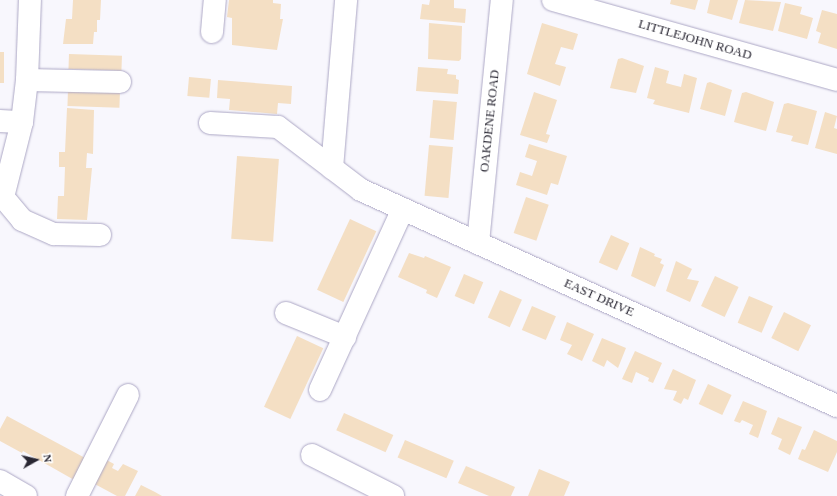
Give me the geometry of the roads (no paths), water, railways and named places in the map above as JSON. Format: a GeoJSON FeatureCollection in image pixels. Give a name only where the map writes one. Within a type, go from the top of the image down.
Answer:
{"type":"FeatureCollection","features":[{"type":"Feature","properties":{"kind":"street"},"geometry":{"type":"LineString","coordinates":[[30,0],[27,80],[22,122],[2,197],[22,220],[54,234],[100,235]]}},
{"type":"Feature","properties":{"kind":"street"},"geometry":{"type":"LineString","coordinates":[[212,32],[215,0]]}},
{"type":"Feature","properties":{"kind":"street"},"geometry":{"type":"LineString","coordinates":[[332,168],[346,0]]}},
{"type":"Feature","properties":{"kind":"street","name":"OAKDENE ROAD"},"geometry":{"type":"LineString","coordinates":[[478,243],[502,0]]}},
{"type":"Feature","properties":{"kind":"street","name":"LITTLEJOHN ROAD"},"geometry":{"type":"LineString","coordinates":[[553,0],[837,80]]}},
{"type":"Feature","properties":{"kind":"street"},"geometry":{"type":"LineString","coordinates":[[27,80],[120,82]]}},
{"type":"Feature","properties":{"kind":"street"},"geometry":{"type":"LineString","coordinates":[[0,121],[22,122]]}},
{"type":"Feature","properties":{"kind":"street","name":"EAST DRIVE"},"geometry":{"type":"LineString","coordinates":[[210,123],[278,127],[361,190],[837,406]]}},
{"type":"Feature","properties":{"kind":"street"},"geometry":{"type":"LineString","coordinates":[[320,390],[404,209]]}},
{"type":"Feature","properties":{"kind":"street"},"geometry":{"type":"LineString","coordinates":[[286,313],[345,337]]}},
{"type":"Feature","properties":{"kind":"street"},"geometry":{"type":"LineString","coordinates":[[77,496],[128,395]]}},
{"type":"Feature","properties":{"kind":"street"},"geometry":{"type":"LineString","coordinates":[[312,455],[393,496]]}},
{"type":"Feature","properties":{"kind":"street"},"geometry":{"type":"LineString","coordinates":[[0,481],[26,496]]}}]}
